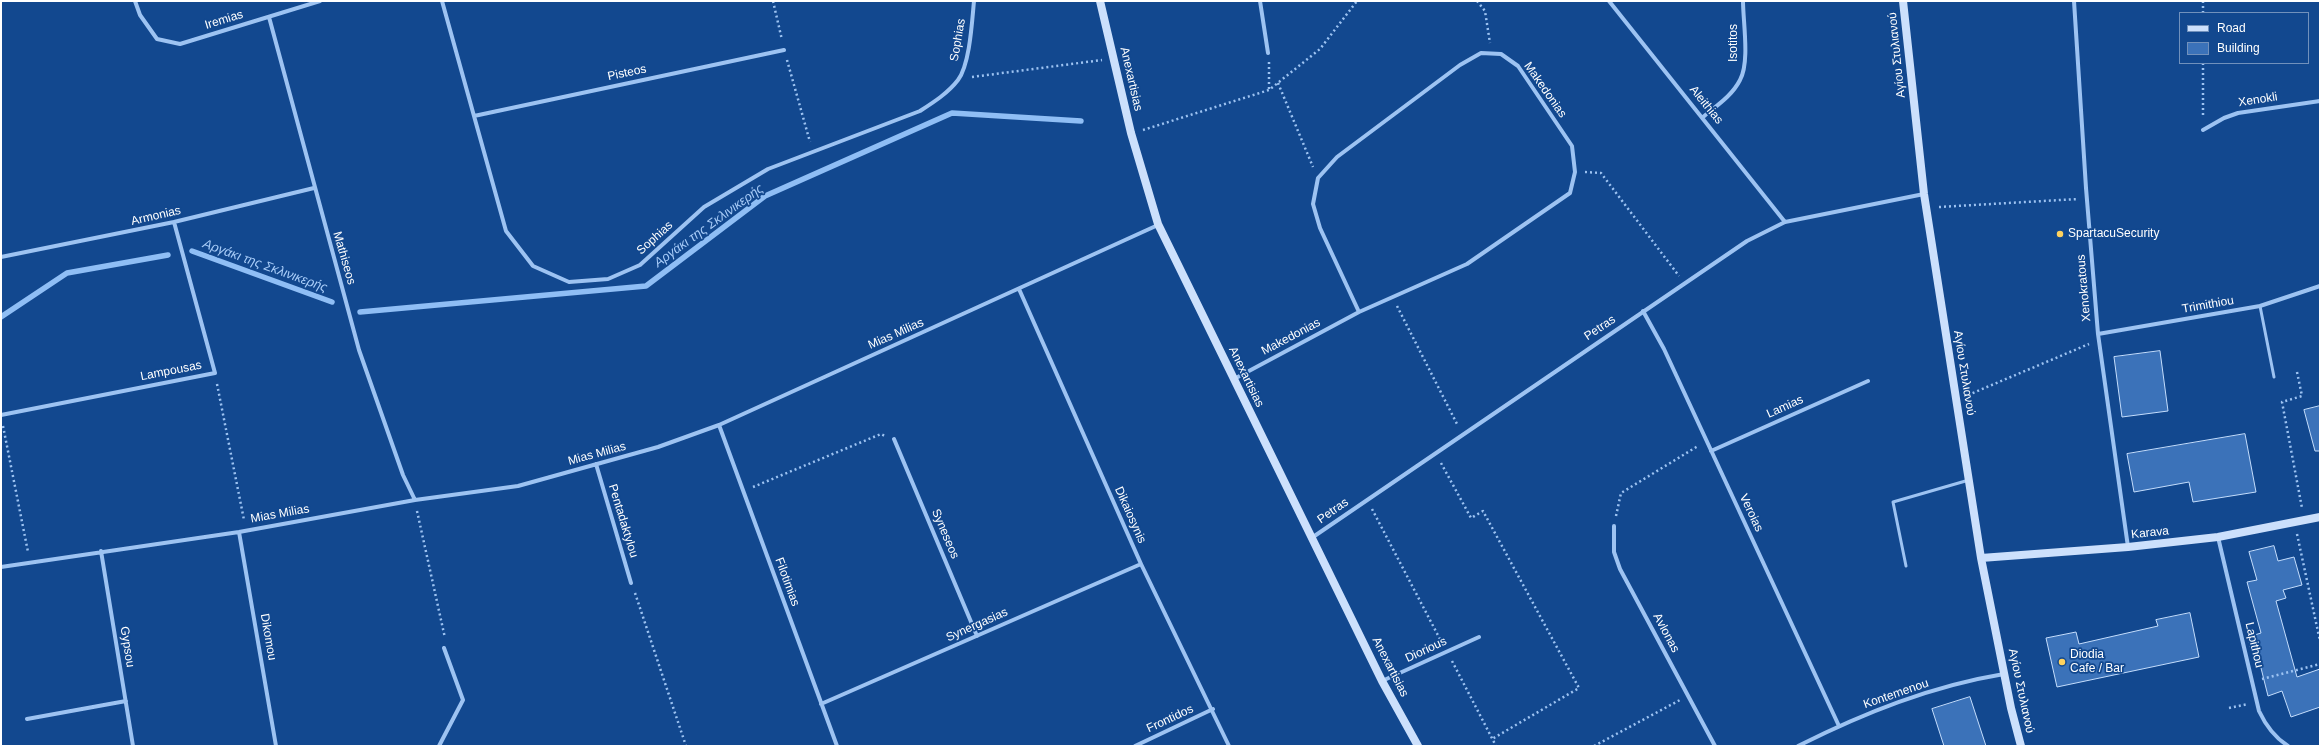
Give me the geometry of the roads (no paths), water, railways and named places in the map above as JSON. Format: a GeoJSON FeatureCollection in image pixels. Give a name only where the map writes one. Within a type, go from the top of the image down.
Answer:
{"type":"FeatureCollection","features":[{"type":"Feature","properties":{"kind":"street","name":"Iremias"},"geometry":{"type":"LineString","coordinates":[[135,1],[140,15],[157,39],[180,44],[320,1]]}},
{"type":"Feature","properties":{"kind":"street"},"geometry":{"type":"LineString","coordinates":[[300,1],[302,7]]}},
{"type":"Feature","properties":{"kind":"street","name":"Sophias"},"geometry":{"type":"LineString","coordinates":[[442,1],[506,231],[533,266],[569,282],[608,279],[640,265],[704,207],[768,169],[920,111],[942,96],[960,78],[968,53],[974,1]]}},
{"type":"Feature","properties":{"kind":"street","name":"Anexartisias"},"geometry":{"type":"LineString","coordinates":[[1100,1],[1131,133],[1158,224],[1233,379],[1313,537],[1382,681],[1418,746]]}},
{"type":"Feature","properties":{"kind":"street"},"geometry":{"type":"LineString","coordinates":[[1260,1],[1268,53]]}},
{"type":"Feature","properties":{"kind":"street","name":"Aleithias"},"geometry":{"type":"LineString","coordinates":[[1610,1],[1785,222]]}},
{"type":"Feature","properties":{"kind":"street","name":"Isotitos"},"geometry":{"type":"LineString","coordinates":[[1703,117],[1730,94],[1740,80],[1744,65],[1743,1]]}},
{"type":"Feature","properties":{"kind":"street","name":"Αγίου Στυλιανού"},"geometry":{"type":"LineString","coordinates":[[1903,1],[1924,194],[1981,558],[2004,674],[2021,746]]}},
{"type":"Feature","properties":{"kind":"street","name":"Xenokratous"},"geometry":{"type":"LineString","coordinates":[[2074,1],[2087,199],[2098,334],[2128,547]]}},
{"type":"Feature","properties":{"kind":"street","name":"Mathiseos"},"geometry":{"type":"LineString","coordinates":[[269,17],[314,188],[368,378],[403,475],[415,500]]}},
{"type":"Feature","properties":{"kind":"street","name":"Pisteos"},"geometry":{"type":"LineString","coordinates":[[474,116],[784,50]]}},
{"type":"Feature","properties":{"kind":"street","name":"Makedonias"},"geometry":{"type":"LineString","coordinates":[[1233,379],[1359,312],[1467,264],[1570,193],[1575,172],[1572,146],[1518,66],[1501,54],[1481,53],[1460,65],[1337,157],[1318,178],[1313,204],[1318,222],[1359,312]]}},
{"type":"Feature","properties":{"kind":"street","name":"Xenokli"},"geometry":{"type":"LineString","coordinates":[[2203,130],[2224,118],[2238,113],[2320,101]]}},
{"type":"Feature","properties":{"kind":"street","name":"Armonias"},"geometry":{"type":"LineString","coordinates":[[1,257],[174,222],[314,188]]}},
{"type":"Feature","properties":{"kind":"street","name":"Petras"},"geometry":{"type":"LineString","coordinates":[[1313,537],[1435,452],[1747,241],[1785,222],[1924,194]]}},
{"type":"Feature","properties":{"kind":"street","name":"Lampousas"},"geometry":{"type":"LineString","coordinates":[[1,417],[215,373],[174,222]]}},
{"type":"Feature","properties":{"kind":"street","name":"Mias Milias"},"geometry":{"type":"LineString","coordinates":[[1,567],[239,532],[415,500],[518,486],[658,447],[719,425],[1019,289],[1158,224]]}},
{"type":"Feature","properties":{"kind":"street","name":"Trimithiou"},"geometry":{"type":"LineString","coordinates":[[2098,334],[2260,306],[2320,286]]}},
{"type":"Feature","properties":{"kind":"street","name":"Dikaiosynis"},"geometry":{"type":"LineString","coordinates":[[1019,289],[1141,564],[1213,710],[1228,746]]}},
{"type":"Feature","properties":{"kind":"street","name":"Veroias"},"geometry":{"type":"LineString","coordinates":[[1643,311],[1664,349],[1839,726]]}},
{"type":"Feature","properties":{"kind":"street","name":"Lamias"},"geometry":{"type":"LineString","coordinates":[[1711,451],[1868,381]]}},
{"type":"Feature","properties":{"kind":"street","name":"Filotimias"},"geometry":{"type":"LineString","coordinates":[[719,425],[837,746]]}},
{"type":"Feature","properties":{"kind":"street","name":"Syneseos"},"geometry":{"type":"LineString","coordinates":[[894,439],[977,636]]}},
{"type":"Feature","properties":{"kind":"street","name":"Pentadaktylou"},"geometry":{"type":"LineString","coordinates":[[596,464],[632,583]]}},
{"type":"Feature","properties":{"kind":"street","name":"Karava"},"geometry":{"type":"LineString","coordinates":[[1981,558],[2128,547],[2218,537],[2320,516]]}},
{"type":"Feature","properties":{"kind":"street","name":"Avlonas"},"geometry":{"type":"LineString","coordinates":[[1614,526],[1614,552],[1620,569],[1715,746]]}},
{"type":"Feature","properties":{"kind":"street","name":"Dikomou"},"geometry":{"type":"LineString","coordinates":[[239,532],[276,746]]}},
{"type":"Feature","properties":{"kind":"street","name":"Lapithou"},"geometry":{"type":"LineString","coordinates":[[2218,537],[2257,702],[2266,725],[2277,739],[2288,746]]}},
{"type":"Feature","properties":{"kind":"street","name":"Gypsou"},"geometry":{"type":"LineString","coordinates":[[101,552],[133,746]]}},
{"type":"Feature","properties":{"kind":"street","name":"Synergasias"},"geometry":{"type":"LineString","coordinates":[[821,704],[1141,564]]}},
{"type":"Feature","properties":{"kind":"street","name":"Diorious"},"geometry":{"type":"LineString","coordinates":[[1382,681],[1479,637]]}},
{"type":"Feature","properties":{"kind":"street"},"geometry":{"type":"LineString","coordinates":[[439,746],[463,700],[444,648]]}},
{"type":"Feature","properties":{"kind":"street","name":"Kontemenou"},"geometry":{"type":"LineString","coordinates":[[1798,746],[1885,706],[1976,679],[2004,674]]}},
{"type":"Feature","properties":{"kind":"street"},"geometry":{"type":"LineString","coordinates":[[27,719],[126,701]]}},
{"type":"Feature","properties":{"kind":"street","name":"Frontidos"},"geometry":{"type":"LineString","coordinates":[[1135,746],[1213,710]]}},
{"type":"Feature","properties":{"kind":"lane"},"geometry":{"type":"LineString","coordinates":[[2260,306],[2274,377]]}},
{"type":"Feature","properties":{"kind":"lane"},"geometry":{"type":"LineString","coordinates":[[1906,566],[1893,502],[1969,480]]}},
{"type":"Feature","properties":{"kind":"waterway","name":"Αργάκι της Σκλινικερής"},"geometry":{"type":"LineString","coordinates":[[360,312],[646,286],[765,196],[952,113],[1081,121]]}},
{"type":"Feature","properties":{"kind":"waterway","name":"Αργάκι της Σκλινικερής"},"geometry":{"type":"LineString","coordinates":[[192,251],[332,302]]}},
{"type":"Feature","properties":{"kind":"waterway","name":"Αργάκι της Σκλινικερής"},"geometry":{"type":"LineString","coordinates":[[1,317],[67,273],[168,255]]}},
{"type":"Feature","properties":{"kind":"place","name":"SpartacuSecurity"},"geometry":{"type":"Point","coordinates":[2060,234]}},
{"type":"Feature","properties":{"kind":"place","name":"Diodia Cafe / Bar"},"geometry":{"type":"Point","coordinates":[2062,662]}}]}
